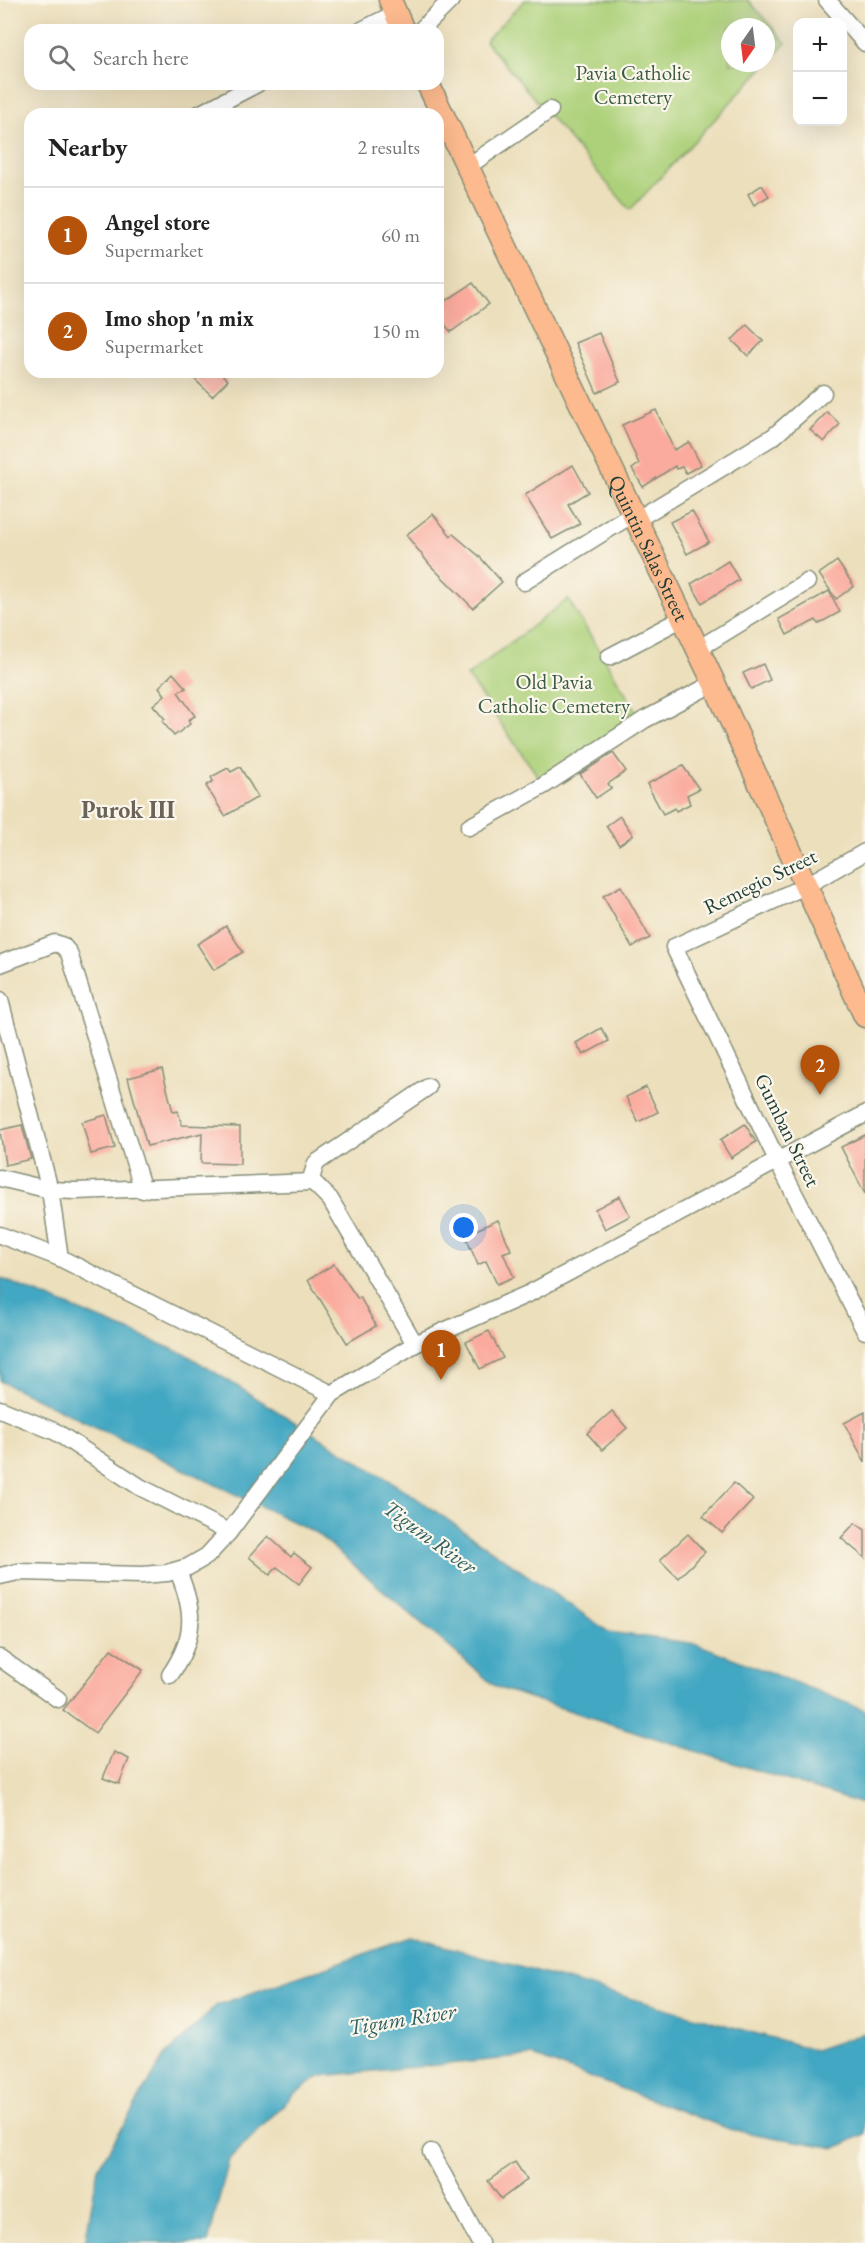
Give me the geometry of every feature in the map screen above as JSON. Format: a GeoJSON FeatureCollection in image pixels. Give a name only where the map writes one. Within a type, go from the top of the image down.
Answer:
{"type":"FeatureCollection","features":[{"type":"Feature","properties":{"kind":"main road","name":"Quintin Salas Street"},"geometry":{"type":"LineString","coordinates":[[431,90],[439,108]]}},
{"type":"Feature","properties":{"kind":"main road","name":"Quintin Salas Street"},"geometry":{"type":"LineString","coordinates":[[444,118],[714,683],[865,1016]]}},
{"type":"Feature","properties":{"kind":"street"},"geometry":{"type":"LineString","coordinates":[[427,24],[451,0]]}},
{"type":"Feature","properties":{"kind":"street"},"geometry":{"type":"LineString","coordinates":[[826,0],[865,43]]}},
{"type":"Feature","properties":{"kind":"street"},"geometry":{"type":"LineString","coordinates":[[375,24],[396,14]]}},
{"type":"Feature","properties":{"kind":"street"},"geometry":{"type":"LineString","coordinates":[[211,108],[245,90]]}},
{"type":"Feature","properties":{"kind":"street"},"geometry":{"type":"LineString","coordinates":[[467,167],[550,110]]}},
{"type":"Feature","properties":{"kind":"street"},"geometry":{"type":"LineString","coordinates":[[525,582],[774,436],[823,393]]}},
{"type":"Feature","properties":{"kind":"street"},"geometry":{"type":"LineString","coordinates":[[698,649],[807,582]]}},
{"type":"Feature","properties":{"kind":"street"},"geometry":{"type":"LineString","coordinates":[[609,657],[683,618]]}},
{"type":"Feature","properties":{"kind":"street"},"geometry":{"type":"LineString","coordinates":[[469,827],[543,786],[644,720],[714,683]]}},
{"type":"Feature","properties":{"kind":"street","name":"Remegio Street"},"geometry":{"type":"LineString","coordinates":[[674,947],[807,885],[865,852]]}},
{"type":"Feature","properties":{"kind":"street"},"geometry":{"type":"LineString","coordinates":[[0,964],[55,943],[63,946],[69,953],[143,1190]]}},
{"type":"Feature","properties":{"kind":"street","name":"Gumban Street"},"geometry":{"type":"LineString","coordinates":[[674,947],[778,1162],[865,1331]]}},
{"type":"Feature","properties":{"kind":"street"},"geometry":{"type":"LineString","coordinates":[[0,1000],[50,1190],[60,1258]]}},
{"type":"Feature","properties":{"kind":"street"},"geometry":{"type":"LineString","coordinates":[[310,1182],[316,1163],[428,1087]]}},
{"type":"Feature","properties":{"kind":"street"},"geometry":{"type":"LineString","coordinates":[[0,1576],[18,1572],[142,1575],[178,1571],[207,1556],[233,1526],[327,1399],[415,1344],[530,1293],[865,1114]]}},
{"type":"Feature","properties":{"kind":"street"},"geometry":{"type":"LineString","coordinates":[[0,1178],[50,1190],[143,1190],[310,1182],[322,1189],[330,1199],[415,1344]]}},
{"type":"Feature","properties":{"kind":"street"},"geometry":{"type":"LineString","coordinates":[[0,1235],[60,1258],[327,1399]]}},
{"type":"Feature","properties":{"kind":"street"},"geometry":{"type":"LineString","coordinates":[[0,1409],[56,1432],[140,1487],[233,1526]]}},
{"type":"Feature","properties":{"kind":"street"},"geometry":{"type":"LineString","coordinates":[[170,1675],[187,1646],[191,1629],[190,1603],[178,1571]]}},
{"type":"Feature","properties":{"kind":"street"},"geometry":{"type":"LineString","coordinates":[[0,1658],[58,1699]]}},
{"type":"Feature","properties":{"kind":"street"},"geometry":{"type":"LineString","coordinates":[[431,2152],[480,2243]]}},
{"type":"Feature","properties":{"kind":"green space","name":"Pavia Catholic Cemetery"},"geometry":{"type":"Polygon","coordinates":[[[525,0],[748,0],[764,18],[721,18],[721,72],[759,72],[630,210],[485,41],[525,0]]]}},
{"type":"Feature","properties":{"kind":"green space","name":"Pavia Catholic Cemetery"},"geometry":{"type":"Polygon","coordinates":[[[775,31],[786,43],[775,55],[775,31]]]}},
{"type":"Feature","properties":{"kind":"green space","name":"Old Pavia Catholic Cemetery"},"geometry":{"type":"Polygon","coordinates":[[[568,599],[641,719],[542,782],[467,676],[568,599]]]}},
{"type":"Feature","properties":{"kind":"water","name":"Tigum River"},"geometry":{"type":"Polygon","coordinates":[[[0,1278],[187,1355],[409,1493],[609,1632],[697,1644],[865,1710],[865,1805],[496,1687],[316,1533],[0,1381],[0,1278]]]}},
{"type":"Feature","properties":{"kind":"water","name":"Tigum River"},"geometry":{"type":"Polygon","coordinates":[[[413,1937],[815,2050],[865,2033],[865,2134],[836,2148],[732,2130],[533,2056],[321,2076],[294,2094],[229,2160],[208,2243],[85,2243],[98,2168],[164,2057],[217,2005],[413,1937]]]}},
{"type":"Feature","properties":{"kind":"building"},"geometry":{"type":"Polygon","coordinates":[[[762,185],[769,196],[754,205],[748,194],[762,185]]]}},
{"type":"Feature","properties":{"kind":"building"},"geometry":{"type":"Polygon","coordinates":[[[473,283],[489,304],[451,332],[444,323],[444,302],[473,283]]]}},
{"type":"Feature","properties":{"kind":"building"},"geometry":{"type":"Polygon","coordinates":[[[747,325],[763,341],[748,356],[732,340],[747,325]]]}},
{"type":"Feature","properties":{"kind":"building"},"geometry":{"type":"Polygon","coordinates":[[[599,333],[620,382],[597,393],[575,343],[599,333]]]}},
{"type":"Feature","properties":{"kind":"building"},"geometry":{"type":"Polygon","coordinates":[[[193,378],[226,378],[228,380],[212,396],[193,378]]]}},
{"type":"Feature","properties":{"kind":"building"},"geometry":{"type":"Polygon","coordinates":[[[656,410],[674,450],[689,442],[701,465],[686,473],[682,467],[676,469],[675,466],[643,487],[632,469],[639,464],[622,425],[656,410]]]}},
{"type":"Feature","properties":{"kind":"building"},"geometry":{"type":"Polygon","coordinates":[[[827,412],[840,424],[824,442],[810,430],[827,412]]]}},
{"type":"Feature","properties":{"kind":"building"},"geometry":{"type":"Polygon","coordinates":[[[573,465],[588,492],[568,504],[580,524],[552,539],[525,495],[573,465]]]}},
{"type":"Feature","properties":{"kind":"building"},"geometry":{"type":"Polygon","coordinates":[[[692,511],[709,542],[687,554],[670,522],[692,511]]]}},
{"type":"Feature","properties":{"kind":"building"},"geometry":{"type":"Polygon","coordinates":[[[433,514],[451,536],[453,534],[479,556],[502,582],[473,608],[430,565],[406,535],[433,514]]]}},
{"type":"Feature","properties":{"kind":"building"},"geometry":{"type":"Polygon","coordinates":[[[728,561],[739,580],[702,603],[691,584],[728,561]]]}},
{"type":"Feature","properties":{"kind":"building"},"geometry":{"type":"Polygon","coordinates":[[[837,561],[854,586],[836,599],[819,574],[837,561]]]}},
{"type":"Feature","properties":{"kind":"building"},"geometry":{"type":"Polygon","coordinates":[[[829,591],[840,612],[818,624],[816,620],[787,635],[779,619],[829,591]]]}},
{"type":"Feature","properties":{"kind":"building"},"geometry":{"type":"Polygon","coordinates":[[[763,664],[770,680],[751,689],[743,673],[763,664]]]}},
{"type":"Feature","properties":{"kind":"building"},"geometry":{"type":"Polygon","coordinates":[[[173,673],[186,688],[178,692],[195,716],[188,720],[190,724],[174,736],[162,721],[165,719],[153,705],[165,695],[159,687],[173,673]]]}},
{"type":"Feature","properties":{"kind":"building"},"geometry":{"type":"Polygon","coordinates":[[[613,753],[626,771],[608,784],[611,788],[596,798],[580,774],[613,753]]]}},
{"type":"Feature","properties":{"kind":"building"},"geometry":{"type":"Polygon","coordinates":[[[683,766],[699,789],[687,795],[690,804],[663,814],[647,784],[683,766]]]}},
{"type":"Feature","properties":{"kind":"building"},"geometry":{"type":"Polygon","coordinates":[[[240,767],[258,797],[225,816],[206,786],[213,781],[211,777],[228,768],[231,772],[240,767]]]}},
{"type":"Feature","properties":{"kind":"building"},"geometry":{"type":"Polygon","coordinates":[[[620,816],[633,835],[619,845],[606,826],[620,816]]]}},
{"type":"Feature","properties":{"kind":"building"},"geometry":{"type":"Polygon","coordinates":[[[621,886],[650,938],[632,947],[603,896],[621,886]]]}},
{"type":"Feature","properties":{"kind":"building"},"geometry":{"type":"Polygon","coordinates":[[[226,926],[243,952],[214,970],[197,944],[226,926]]]}},
{"type":"Feature","properties":{"kind":"building"},"geometry":{"type":"Polygon","coordinates":[[[601,1028],[609,1041],[583,1055],[576,1043],[601,1028]]]}},
{"type":"Feature","properties":{"kind":"building"},"geometry":{"type":"Polygon","coordinates":[[[162,1069],[173,1112],[178,1111],[182,1125],[240,1127],[240,1164],[201,1163],[202,1133],[147,1146],[128,1078],[162,1069]]]}},
{"type":"Feature","properties":{"kind":"building"},"geometry":{"type":"Polygon","coordinates":[[[646,1087],[658,1112],[638,1122],[626,1097],[646,1087]]]}},
{"type":"Feature","properties":{"kind":"building"},"geometry":{"type":"Polygon","coordinates":[[[106,1115],[115,1148],[91,1154],[82,1122],[106,1115]]]}},
{"type":"Feature","properties":{"kind":"building"},"geometry":{"type":"Polygon","coordinates":[[[745,1124],[756,1142],[731,1158],[720,1140],[745,1124]]]}},
{"type":"Feature","properties":{"kind":"building"},"geometry":{"type":"Polygon","coordinates":[[[22,1125],[31,1159],[5,1165],[0,1130],[22,1125]]]}},
{"type":"Feature","properties":{"kind":"building"},"geometry":{"type":"Polygon","coordinates":[[[865,1135],[865,1194],[841,1147],[865,1135]]]}},
{"type":"Feature","properties":{"kind":"building"},"geometry":{"type":"Polygon","coordinates":[[[620,1196],[630,1216],[605,1229],[595,1209],[620,1196]]]}},
{"type":"Feature","properties":{"kind":"building"},"geometry":{"type":"Polygon","coordinates":[[[498,1220],[511,1250],[503,1253],[514,1277],[497,1284],[486,1261],[478,1265],[465,1235],[498,1220]]]}},
{"type":"Feature","properties":{"kind":"building"},"geometry":{"type":"Polygon","coordinates":[[[334,1264],[358,1299],[360,1297],[376,1326],[347,1343],[308,1280],[334,1264]]]}},
{"type":"Feature","properties":{"kind":"building"},"geometry":{"type":"Polygon","coordinates":[[[489,1331],[503,1358],[480,1369],[466,1342],[489,1331]]]}},
{"type":"Feature","properties":{"kind":"building"},"geometry":{"type":"Polygon","coordinates":[[[612,1411],[627,1428],[602,1450],[587,1433],[612,1411]]]}},
{"type":"Feature","properties":{"kind":"building"},"geometry":{"type":"Polygon","coordinates":[[[865,1412],[865,1462],[844,1423],[865,1412]]]}},
{"type":"Feature","properties":{"kind":"building"},"geometry":{"type":"Polygon","coordinates":[[[734,1483],[753,1500],[722,1533],[703,1516],[734,1483]]]}},
{"type":"Feature","properties":{"kind":"building"},"geometry":{"type":"Polygon","coordinates":[[[855,1523],[865,1530],[865,1558],[841,1538],[855,1523]]]}},
{"type":"Feature","properties":{"kind":"building"},"geometry":{"type":"Polygon","coordinates":[[[688,1534],[705,1552],[678,1578],[660,1560],[688,1534]]]}},
{"type":"Feature","properties":{"kind":"building"},"geometry":{"type":"Polygon","coordinates":[[[268,1536],[291,1557],[294,1553],[312,1567],[299,1584],[277,1567],[270,1575],[249,1557],[268,1536]]]}},
{"type":"Feature","properties":{"kind":"building"},"geometry":{"type":"Polygon","coordinates":[[[111,1649],[143,1670],[95,1733],[63,1710],[111,1649]]]}},
{"type":"Feature","properties":{"kind":"building"},"geometry":{"type":"Polygon","coordinates":[[[114,1752],[129,1759],[119,1784],[103,1778],[114,1752]]]}},
{"type":"Feature","properties":{"kind":"building"},"geometry":{"type":"Polygon","coordinates":[[[515,2162],[527,2180],[501,2199],[488,2181],[515,2162]]]}},
{"type":"Feature","properties":{"kind":"place","name":"Imo shop 'n mix"},"geometry":{"type":"Point","coordinates":[820,1095]}},
{"type":"Feature","properties":{"kind":"place","name":"Angel store"},"geometry":{"type":"Point","coordinates":[441,1380]}},
{"type":"Feature","properties":{"kind":"district","name":"Purok III"},"geometry":{"type":"Point","coordinates":[128,809]}}]}
